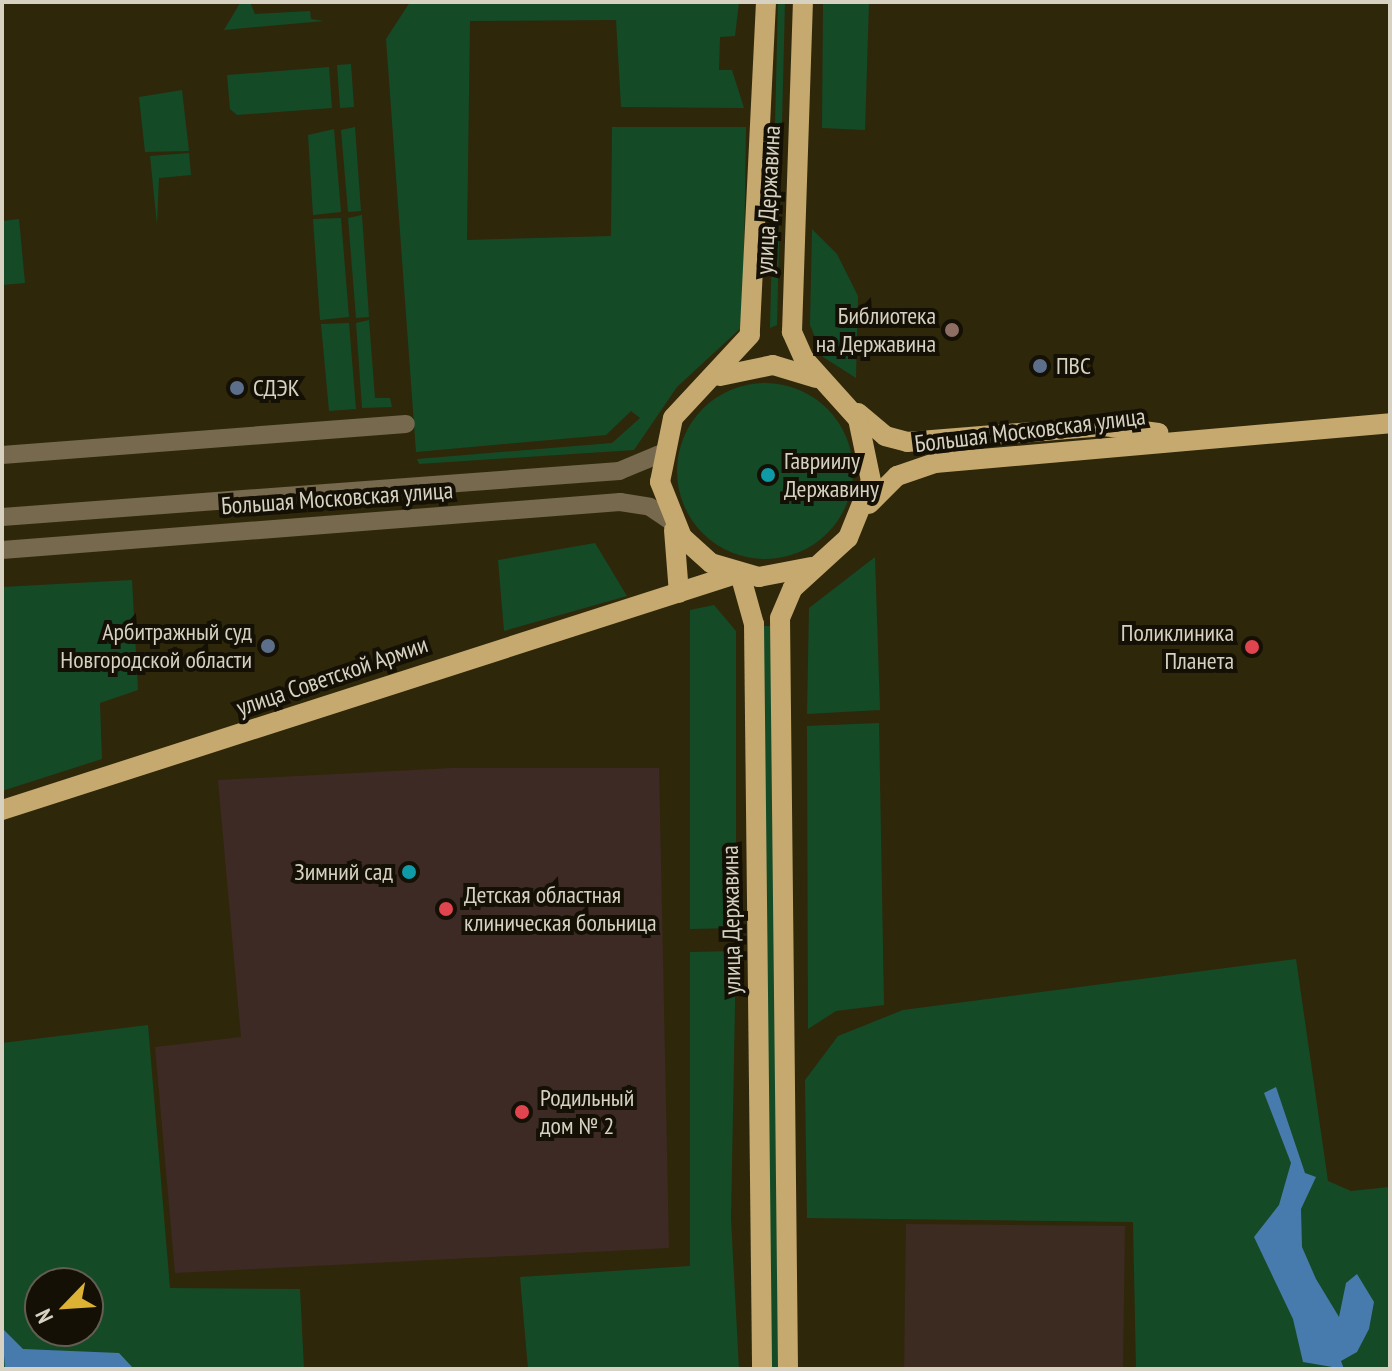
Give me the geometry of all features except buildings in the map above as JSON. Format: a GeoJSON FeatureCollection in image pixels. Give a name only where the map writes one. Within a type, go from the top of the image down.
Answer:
{"type":"FeatureCollection","features":[{"type":"Feature","properties":{"kind":"main road","name":"улица Державина"},"geometry":{"type":"LineString","coordinates":[[660,454],[673,418],[713,379],[750,335],[766,2]]}},
{"type":"Feature","properties":{"kind":"main road","name":"улица Державина"},"geometry":{"type":"LineString","coordinates":[[788,1369],[780,618],[793,588],[834,552],[859,522],[871,460],[838,395],[804,359],[789,299],[803,2]]}},
{"type":"Feature","properties":{"kind":"main road"},"geometry":{"type":"LineString","coordinates":[[713,379],[773,365],[838,395]]}},
{"type":"Feature","properties":{"kind":"main road","name":"Большая Московская улица"},"geometry":{"type":"LineString","coordinates":[[838,395],[885,436],[907,442],[1104,426],[1183,436]]}},
{"type":"Feature","properties":{"kind":"main road","name":"Большая Московская улица"},"geometry":{"type":"LineString","coordinates":[[859,522],[888,482],[925,465],[1183,436],[1390,423]]}},
{"type":"Feature","properties":{"kind":"main road"},"geometry":{"type":"LineString","coordinates":[[660,454],[679,593]]}},
{"type":"Feature","properties":{"kind":"main road"},"geometry":{"type":"LineString","coordinates":[[671,521],[695,551],[738,574]]}},
{"type":"Feature","properties":{"kind":"main road","name":"улица Державина"},"geometry":{"type":"LineString","coordinates":[[762,1369],[754,624],[738,574],[799,572],[834,552]]}},
{"type":"Feature","properties":{"kind":"main road","name":"улица Советской Армии"},"geometry":{"type":"LineString","coordinates":[[2,810],[738,574]]}},
{"type":"Feature","properties":{"kind":"street"},"geometry":{"type":"LineString","coordinates":[[2,455],[406,424]]}},
{"type":"Feature","properties":{"kind":"street","name":"Большая Московская улица"},"geometry":{"type":"LineString","coordinates":[[2,517],[619,471],[660,454]]}},
{"type":"Feature","properties":{"kind":"street","name":"Большая Московская улица"},"geometry":{"type":"LineString","coordinates":[[2,550],[620,502],[650,507],[671,521]]}},
{"type":"Feature","properties":{"kind":"shaded area","name":"Детская областная клиническая больница"},"geometry":{"type":"Polygon","coordinates":[[[452,768],[659,768],[669,1248],[175,1273],[155,1047],[241,1037],[218,780],[452,768]]]}},
{"type":"Feature","properties":{"kind":"shaded area"},"geometry":{"type":"Polygon","coordinates":[[[906,1224],[1125,1226],[1123,1369],[904,1369],[906,1224]]]}},
{"type":"Feature","properties":{"kind":"green space"},"geometry":{"type":"Polygon","coordinates":[[[250,2],[255,14],[310,11],[311,19],[324,21],[224,30],[240,3],[250,2]]]}},
{"type":"Feature","properties":{"kind":"green space"},"geometry":{"type":"Polygon","coordinates":[[[410,2],[739,2],[735,36],[720,37],[719,70],[732,70],[744,108],[621,107],[616,20],[470,21],[467,240],[611,236],[612,127],[746,127],[743,326],[677,387],[634,450],[419,464],[417,459],[612,443],[640,418],[631,411],[606,435],[416,452],[386,39],[410,2]]]}},
{"type":"Feature","properties":{"kind":"green space"},"geometry":{"type":"Polygon","coordinates":[[[778,2],[785,2],[777,325],[770,328],[778,2]]]}},
{"type":"Feature","properties":{"kind":"green space"},"geometry":{"type":"Polygon","coordinates":[[[823,2],[869,2],[865,130],[822,128],[823,2]]]}},
{"type":"Feature","properties":{"kind":"green space"},"geometry":{"type":"Polygon","coordinates":[[[351,64],[354,107],[340,108],[337,65],[351,64]]]}},
{"type":"Feature","properties":{"kind":"green space"},"geometry":{"type":"Polygon","coordinates":[[[329,67],[332,108],[237,115],[230,109],[227,75],[329,67]]]}},
{"type":"Feature","properties":{"kind":"green space"},"geometry":{"type":"Polygon","coordinates":[[[182,90],[189,151],[145,152],[139,97],[182,90]]]}},
{"type":"Feature","properties":{"kind":"green space"},"geometry":{"type":"Polygon","coordinates":[[[355,127],[361,211],[348,212],[341,130],[355,127]]]}},
{"type":"Feature","properties":{"kind":"green space"},"geometry":{"type":"Polygon","coordinates":[[[334,129],[341,212],[313,215],[308,135],[334,129]]]}},
{"type":"Feature","properties":{"kind":"green space"},"geometry":{"type":"Polygon","coordinates":[[[189,153],[191,175],[159,178],[157,225],[150,156],[189,153]]]}},
{"type":"Feature","properties":{"kind":"green space"},"geometry":{"type":"Polygon","coordinates":[[[362,215],[369,317],[356,318],[348,218],[362,215]]]}},
{"type":"Feature","properties":{"kind":"green space"},"geometry":{"type":"Polygon","coordinates":[[[341,218],[349,317],[320,320],[313,219],[341,218]]]}},
{"type":"Feature","properties":{"kind":"green space"},"geometry":{"type":"Polygon","coordinates":[[[19,219],[25,283],[2,285],[2,221],[19,219]]]}},
{"type":"Feature","properties":{"kind":"green space"},"geometry":{"type":"Polygon","coordinates":[[[812,229],[837,254],[858,296],[856,378],[823,357],[810,325],[812,229]]]}},
{"type":"Feature","properties":{"kind":"green space"},"geometry":{"type":"Polygon","coordinates":[[[369,320],[375,398],[390,398],[392,407],[362,408],[356,323],[369,320]]]}},
{"type":"Feature","properties":{"kind":"green space"},"geometry":{"type":"Polygon","coordinates":[[[349,323],[356,409],[329,411],[321,324],[349,323]]]}},
{"type":"Feature","properties":{"kind":"green space"},"geometry":{"type":"Polygon","coordinates":[[[765,383],[799,390],[827,409],[846,437],[853,471],[846,505],[827,533],[799,552],[765,559],[731,552],[703,533],[684,505],[677,471],[684,437],[703,409],[731,390],[765,383]]]}},
{"type":"Feature","properties":{"kind":"green space"},"geometry":{"type":"Polygon","coordinates":[[[595,543],[627,596],[504,631],[498,560],[595,543]]]}},
{"type":"Feature","properties":{"kind":"green space"},"geometry":{"type":"Polygon","coordinates":[[[875,557],[880,710],[807,714],[809,608],[875,557]]]}},
{"type":"Feature","properties":{"kind":"green space"},"geometry":{"type":"Polygon","coordinates":[[[132,580],[138,690],[100,703],[102,759],[2,791],[2,587],[132,580]]]}},
{"type":"Feature","properties":{"kind":"green space"},"geometry":{"type":"Polygon","coordinates":[[[714,605],[736,631],[736,928],[690,929],[690,610],[714,605]]]}},
{"type":"Feature","properties":{"kind":"green space"},"geometry":{"type":"Polygon","coordinates":[[[762,626],[772,626],[780,1369],[770,1369],[762,626]]]}},
{"type":"Feature","properties":{"kind":"green space"},"geometry":{"type":"Polygon","coordinates":[[[879,723],[884,1005],[836,1011],[808,1029],[807,726],[879,723]]]}},
{"type":"Feature","properties":{"kind":"green space"},"geometry":{"type":"Polygon","coordinates":[[[736,951],[731,1219],[739,1369],[528,1369],[520,1277],[690,1266],[690,952],[736,951]]]}},
{"type":"Feature","properties":{"kind":"green space"},"geometry":{"type":"Polygon","coordinates":[[[1296,959],[1328,1181],[1351,1191],[1390,1187],[1390,1369],[1136,1369],[1133,1222],[807,1218],[805,1080],[838,1036],[903,1010],[1296,959]]]}},
{"type":"Feature","properties":{"kind":"green space"},"geometry":{"type":"Polygon","coordinates":[[[148,1025],[170,1288],[300,1289],[304,1369],[2,1369],[2,1043],[148,1025]]]}},
{"type":"Feature","properties":{"kind":"water"},"geometry":{"type":"Polygon","coordinates":[[[1276,1087],[1305,1173],[1316,1177],[1301,1209],[1302,1247],[1316,1279],[1339,1317],[1346,1283],[1357,1274],[1374,1302],[1369,1329],[1357,1352],[1341,1361],[1344,1369],[1303,1362],[1293,1319],[1254,1237],[1279,1205],[1291,1163],[1264,1093],[1276,1087]]]}},
{"type":"Feature","properties":{"kind":"water"},"geometry":{"type":"Polygon","coordinates":[[[2,1328],[23,1349],[119,1353],[134,1369],[5,1369],[2,1328]]]}},
{"type":"Feature","properties":{"kind":"place","name":"Библиотека на Державина"},"geometry":{"type":"Point","coordinates":[952,330]}},
{"type":"Feature","properties":{"kind":"place","name":"ПВС"},"geometry":{"type":"Point","coordinates":[1040,366]}},
{"type":"Feature","properties":{"kind":"place","name":"СДЭК"},"geometry":{"type":"Point","coordinates":[237,388]}},
{"type":"Feature","properties":{"kind":"place","name":"Гавриилу Державину"},"geometry":{"type":"Point","coordinates":[768,475]}},
{"type":"Feature","properties":{"kind":"place","name":"Арбитражный суд Новгородской области"},"geometry":{"type":"Point","coordinates":[268,646]}},
{"type":"Feature","properties":{"kind":"place","name":"Поликлиника Планета"},"geometry":{"type":"Point","coordinates":[1252,647]}},
{"type":"Feature","properties":{"kind":"place","name":"Зимний сад"},"geometry":{"type":"Point","coordinates":[409,872]}},
{"type":"Feature","properties":{"kind":"place","name":"Детская областная клиническая больница"},"geometry":{"type":"Point","coordinates":[446,909]}},
{"type":"Feature","properties":{"kind":"place","name":"Родильный дом № 2"},"geometry":{"type":"Point","coordinates":[522,1112]}}]}
